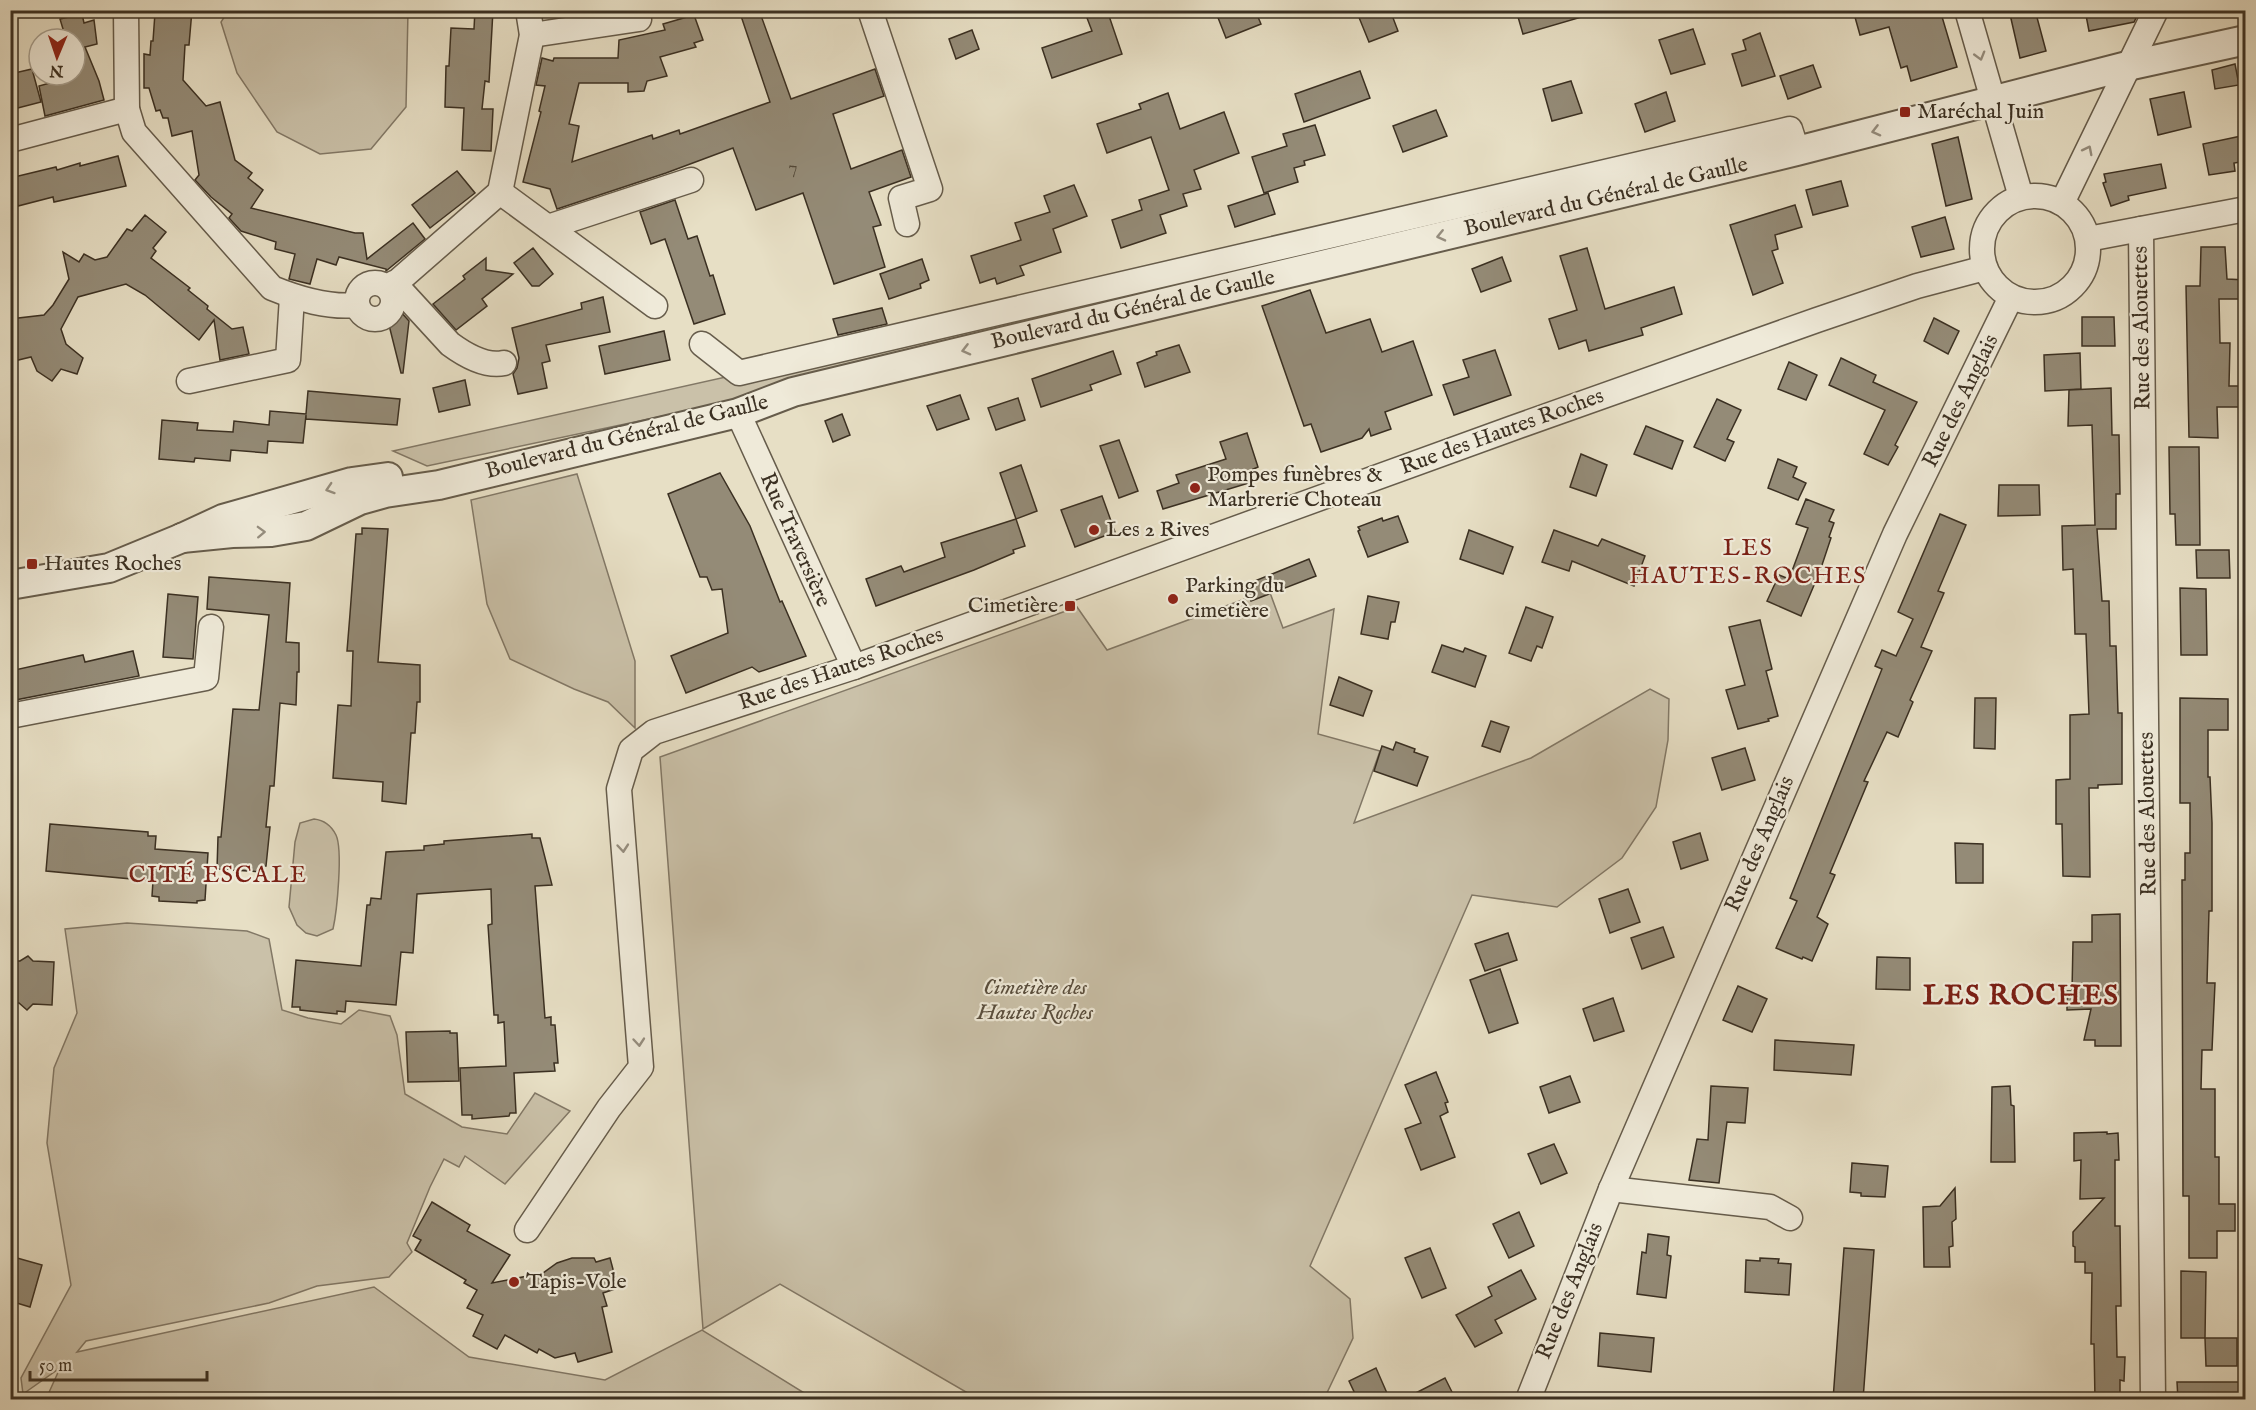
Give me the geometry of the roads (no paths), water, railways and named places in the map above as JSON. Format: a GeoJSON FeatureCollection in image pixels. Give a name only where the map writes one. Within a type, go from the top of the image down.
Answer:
{"type":"FeatureCollection","features":[{"type":"Feature","properties":{"kind":"street"},"geometry":{"type":"LineString","coordinates":[[126,10],[127,109],[134,132],[272,288],[292,297],[328,304],[357,306],[362,313],[375,319],[386,316],[393,306],[391,286]]}},
{"type":"Feature","properties":{"kind":"street"},"geometry":{"type":"LineString","coordinates":[[391,286],[500,192],[532,35],[528,10]]}},
{"type":"Feature","properties":{"kind":"street"},"geometry":{"type":"LineString","coordinates":[[870,10],[930,189],[901,198],[907,224]]}},
{"type":"Feature","properties":{"kind":"street"},"geometry":{"type":"LineString","coordinates":[[1967,10],[2021,197]]}},
{"type":"Feature","properties":{"kind":"street"},"geometry":{"type":"LineString","coordinates":[[2062,203],[2156,10]]}},
{"type":"Feature","properties":{"kind":"street"},"geometry":{"type":"LineString","coordinates":[[532,35],[639,19]]}},
{"type":"Feature","properties":{"kind":"street","name":"Boulevard du Général de Gaulle"},"geometry":{"type":"LineString","coordinates":[[10,585],[109,568],[182,538],[271,532],[306,526],[360,500],[385,493],[439,485],[738,413],[794,392],[1797,151],[2127,66],[2246,39]]}},
{"type":"Feature","properties":{"kind":"street"},"geometry":{"type":"LineString","coordinates":[[10,140],[127,109]]}},
{"type":"Feature","properties":{"kind":"street","name":"Boulevard du Général de Gaulle"},"geometry":{"type":"LineString","coordinates":[[702,344],[739,373],[1790,129],[1797,151]]}},
{"type":"Feature","properties":{"kind":"street"},"geometry":{"type":"LineString","coordinates":[[548,227],[691,180]]}},
{"type":"Feature","properties":{"kind":"street"},"geometry":{"type":"LineString","coordinates":[[500,192],[654,306]]}},
{"type":"Feature","properties":{"kind":"street"},"geometry":{"type":"LineString","coordinates":[[2035,195],[2049,197],[2062,203],[2074,212],[2083,224],[2088,239],[2089,255],[2084,271],[2074,286],[2061,296],[2045,302],[2028,302],[2012,297],[2001,290],[1985,268],[1982,239],[1987,225],[2001,208],[2021,197],[2035,195]]}},
{"type":"Feature","properties":{"kind":"street"},"geometry":{"type":"LineString","coordinates":[[2088,239],[2246,209]]}},
{"type":"Feature","properties":{"kind":"street","name":"Rue des Alouettes"},"geometry":{"type":"LineString","coordinates":[[2141,229],[2153,1400]]}},
{"type":"Feature","properties":{"kind":"street","name":"Rue des Hautes Roches"},"geometry":{"type":"LineString","coordinates":[[527,1230],[609,1108],[641,1067],[619,789],[631,750],[654,732],[854,667],[1817,320],[1917,286],[1985,268]]}},
{"type":"Feature","properties":{"kind":"street"},"geometry":{"type":"LineString","coordinates":[[391,286],[460,351],[470,357],[497,364],[504,363]]}},
{"type":"Feature","properties":{"kind":"street"},"geometry":{"type":"LineString","coordinates":[[189,381],[288,360],[292,297]]}},
{"type":"Feature","properties":{"kind":"street","name":"Rue des Anglais"},"geometry":{"type":"LineString","coordinates":[[1528,1400],[1611,1190],[1895,534],[2012,297]]}},
{"type":"Feature","properties":{"kind":"street","name":"Rue Traversière"},"geometry":{"type":"LineString","coordinates":[[738,413],[854,667]]}},
{"type":"Feature","properties":{"kind":"street"},"geometry":{"type":"LineString","coordinates":[[10,716],[206,678],[211,627]]}},
{"type":"Feature","properties":{"kind":"street"},"geometry":{"type":"LineString","coordinates":[[1611,1190],[1770,1207],[1790,1218]]}},
{"type":"Feature","properties":{"kind":"place","name":"Maréchal Juin"},"geometry":{"type":"Point","coordinates":[1905,112]}},
{"type":"Feature","properties":{"kind":"place","name":"Pompes funèbres & Marbrerie Choteau"},"geometry":{"type":"Point","coordinates":[1195,488]}},
{"type":"Feature","properties":{"kind":"place","name":"Les 2 Rives"},"geometry":{"type":"Point","coordinates":[1094,530]}},
{"type":"Feature","properties":{"kind":"place","name":"Hautes Roches"},"geometry":{"type":"Point","coordinates":[32,564]}},
{"type":"Feature","properties":{"kind":"place","name":"Parking du cimetière"},"geometry":{"type":"Point","coordinates":[1173,599]}},
{"type":"Feature","properties":{"kind":"place","name":"Cimetière"},"geometry":{"type":"Point","coordinates":[1070,606]}},
{"type":"Feature","properties":{"kind":"place","name":"Tapis-Vole"},"geometry":{"type":"Point","coordinates":[514,1282]}},
{"type":"Feature","properties":{"kind":"district","name":"LES HAUTES-ROCHES"},"geometry":{"type":"Point","coordinates":[1748,562]}},
{"type":"Feature","properties":{"kind":"district","name":"CITÉ ESCALE"},"geometry":{"type":"Point","coordinates":[218,875]}},
{"type":"Feature","properties":{"kind":"district","name":"LES ROCHES"},"geometry":{"type":"Point","coordinates":[2021,996]}},
{"type":"Feature","properties":{"kind":"park label","name":"Cimetière des Hautes Roches"},"geometry":{"type":"Point","coordinates":[1035,1000]}}]}
